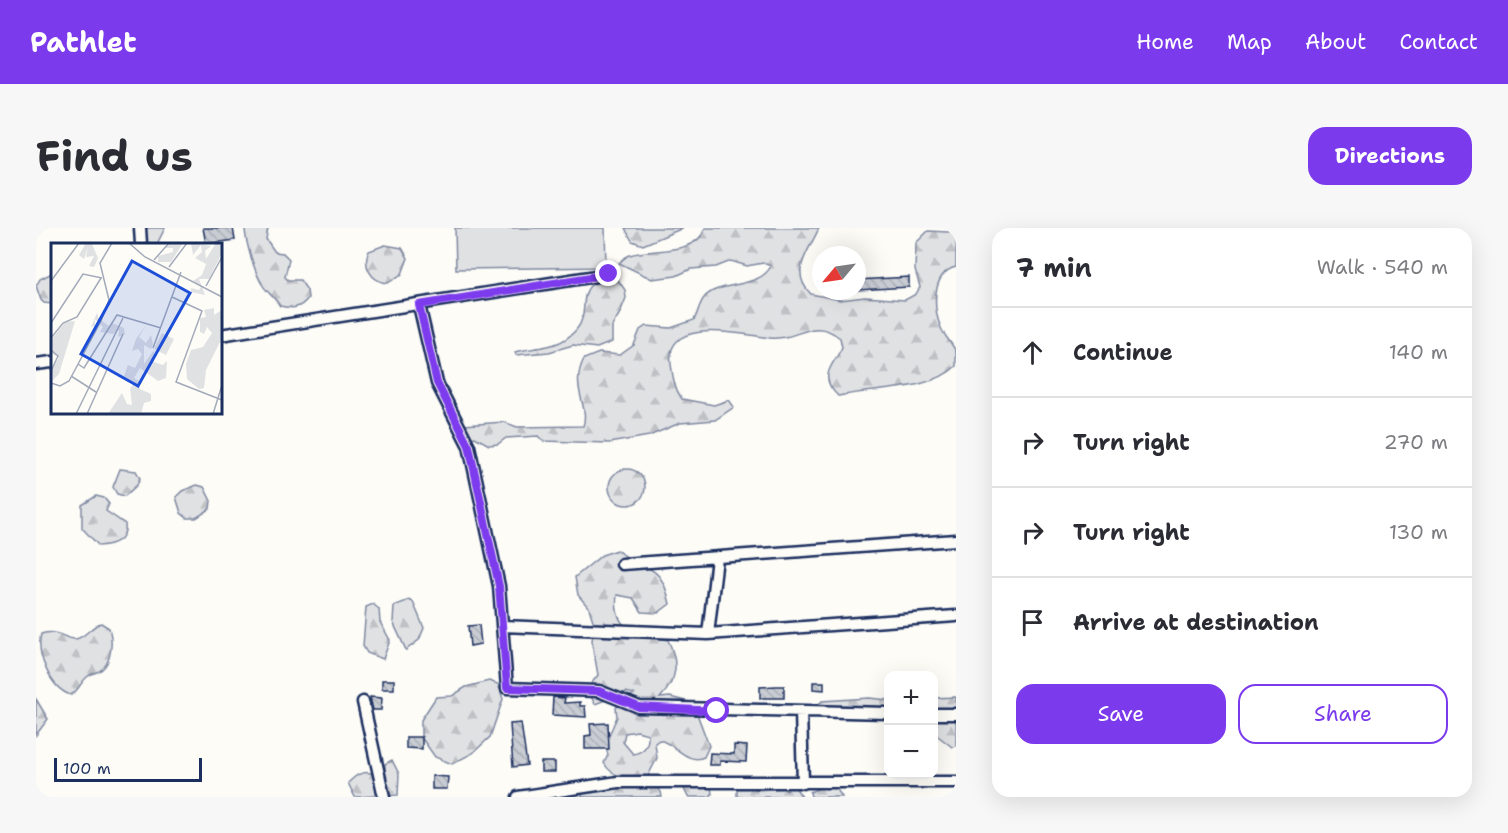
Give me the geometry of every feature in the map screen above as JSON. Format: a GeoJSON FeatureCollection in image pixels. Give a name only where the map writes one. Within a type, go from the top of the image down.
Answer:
{"type":"FeatureCollection","features":[{"type":"Feature","properties":{"kind":"street"},"geometry":{"type":"LineString","coordinates":[[140,228],[141,243]]}},
{"type":"Feature","properties":{"kind":"street"},"geometry":{"type":"LineString","coordinates":[[222,336],[609,274]]}},
{"type":"Feature","properties":{"kind":"street"},"geometry":{"type":"LineString","coordinates":[[419,305],[437,383],[469,446],[499,586],[507,688],[599,691],[639,707],[884,713]]}},
{"type":"Feature","properties":{"kind":"street"},"geometry":{"type":"LineString","coordinates":[[36,364],[51,362]]}},
{"type":"Feature","properties":{"kind":"street"},"geometry":{"type":"LineString","coordinates":[[622,564],[956,540]]}},
{"type":"Feature","properties":{"kind":"street"},"geometry":{"type":"LineString","coordinates":[[708,634],[717,558]]}},
{"type":"Feature","properties":{"kind":"street"},"geometry":{"type":"LineString","coordinates":[[502,626],[708,634],[956,616]]}},
{"type":"Feature","properties":{"kind":"street"},"geometry":{"type":"LineString","coordinates":[[363,702],[384,797]]}},
{"type":"Feature","properties":{"kind":"street"},"geometry":{"type":"LineString","coordinates":[[801,712],[803,783]]}},
{"type":"Feature","properties":{"kind":"street"},"geometry":{"type":"LineString","coordinates":[[938,714],[956,714]]}},
{"type":"Feature","properties":{"kind":"street"},"geometry":{"type":"LineString","coordinates":[[518,797],[618,782],[956,782]]}},
{"type":"Feature","properties":{"kind":"green space"},"geometry":{"type":"Polygon","coordinates":[[[144,228],[165,228],[158,243],[147,243],[144,228]]]}},
{"type":"Feature","properties":{"kind":"green space"},"geometry":{"type":"Polygon","coordinates":[[[245,228],[268,228],[266,239],[275,252],[283,253],[289,259],[285,277],[288,280],[300,280],[307,290],[308,298],[302,304],[292,308],[280,306],[264,287],[251,257],[245,228]]]}},
{"type":"Feature","properties":{"kind":"green space"},"geometry":{"type":"Polygon","coordinates":[[[455,228],[605,228],[606,267],[456,269],[455,228]]]}},
{"type":"Feature","properties":{"kind":"green space"},"geometry":{"type":"Polygon","coordinates":[[[625,228],[683,228],[643,245],[632,241],[625,228]]]}},
{"type":"Feature","properties":{"kind":"green space"},"geometry":{"type":"Polygon","coordinates":[[[705,228],[819,228],[806,253],[801,269],[801,278],[804,286],[812,294],[812,300],[866,300],[866,297],[905,300],[916,294],[920,287],[915,270],[916,243],[928,231],[948,232],[956,228],[956,267],[942,276],[938,284],[936,311],[941,328],[956,352],[956,366],[932,381],[900,388],[838,396],[828,382],[828,376],[842,347],[840,338],[830,332],[813,329],[780,338],[725,332],[692,333],[680,339],[672,349],[671,364],[674,382],[682,399],[714,405],[729,400],[734,407],[715,420],[680,423],[649,436],[609,443],[543,441],[538,436],[506,438],[498,444],[489,445],[475,437],[466,439],[464,425],[504,422],[517,427],[583,426],[584,411],[578,378],[584,359],[599,353],[620,355],[634,345],[640,330],[646,326],[671,328],[694,320],[702,300],[710,292],[757,279],[771,266],[763,263],[747,266],[731,261],[716,267],[691,269],[676,276],[652,279],[619,263],[630,255],[683,247],[700,237],[705,228]]]}},
{"type":"Feature","properties":{"kind":"green space"},"geometry":{"type":"Polygon","coordinates":[[[385,245],[402,248],[408,258],[402,274],[388,283],[377,280],[367,267],[369,251],[385,245]]]}},
{"type":"Feature","properties":{"kind":"green space"},"geometry":{"type":"Polygon","coordinates":[[[51,274],[51,304],[41,300],[36,286],[40,279],[51,274]]]}},
{"type":"Feature","properties":{"kind":"green space"},"geometry":{"type":"Polygon","coordinates":[[[616,277],[625,290],[626,298],[612,326],[612,342],[597,348],[573,345],[549,352],[516,355],[515,352],[555,344],[569,336],[581,322],[587,290],[592,284],[616,277]]]}},
{"type":"Feature","properties":{"kind":"green space"},"geometry":{"type":"Polygon","coordinates":[[[120,469],[136,471],[140,478],[137,485],[125,496],[117,494],[113,487],[120,469]]]}},
{"type":"Feature","properties":{"kind":"green space"},"geometry":{"type":"Polygon","coordinates":[[[627,469],[639,475],[645,487],[639,499],[627,505],[615,499],[609,487],[615,475],[627,469]]]}},
{"type":"Feature","properties":{"kind":"green space"},"geometry":{"type":"Polygon","coordinates":[[[197,485],[204,487],[211,501],[210,509],[196,518],[187,518],[181,513],[176,497],[182,491],[197,485]]]}},
{"type":"Feature","properties":{"kind":"green space"},"geometry":{"type":"Polygon","coordinates":[[[96,496],[104,498],[109,504],[106,511],[125,524],[122,538],[99,546],[82,528],[82,505],[96,496]]]}},
{"type":"Feature","properties":{"kind":"green space"},"geometry":{"type":"Polygon","coordinates":[[[617,550],[651,569],[662,580],[670,604],[658,613],[642,612],[633,598],[617,595],[619,617],[630,630],[668,640],[674,656],[675,670],[670,684],[660,698],[670,697],[693,703],[709,746],[704,757],[698,759],[687,756],[659,740],[655,743],[657,758],[648,776],[636,779],[617,775],[604,763],[608,755],[605,744],[617,717],[616,708],[621,701],[634,694],[626,692],[595,704],[587,689],[598,675],[592,641],[594,624],[589,608],[578,595],[575,577],[602,555],[617,550]],[[637,731],[625,733],[623,742],[633,754],[637,753],[645,747],[648,734],[637,731]]]}},
{"type":"Feature","properties":{"kind":"green space"},"geometry":{"type":"Polygon","coordinates":[[[409,600],[413,602],[424,628],[419,640],[406,650],[393,622],[394,606],[409,600]]]}},
{"type":"Feature","properties":{"kind":"green space"},"geometry":{"type":"Polygon","coordinates":[[[373,604],[379,609],[380,622],[390,640],[383,659],[367,653],[363,646],[366,607],[373,604]]]}},
{"type":"Feature","properties":{"kind":"green space"},"geometry":{"type":"Polygon","coordinates":[[[101,623],[109,628],[110,633],[111,650],[107,662],[101,670],[87,677],[71,695],[57,686],[46,669],[41,651],[41,634],[57,633],[75,639],[85,635],[101,623]]]}},
{"type":"Feature","properties":{"kind":"green space"},"geometry":{"type":"Polygon","coordinates":[[[489,681],[498,684],[503,699],[490,737],[473,753],[452,764],[435,757],[421,737],[421,720],[436,697],[452,696],[466,687],[489,681]]]}},
{"type":"Feature","properties":{"kind":"green space"},"geometry":{"type":"Polygon","coordinates":[[[956,697],[956,746],[952,747],[938,736],[938,698],[956,697]]]}},
{"type":"Feature","properties":{"kind":"green space"},"geometry":{"type":"Polygon","coordinates":[[[869,698],[884,700],[884,719],[825,718],[809,713],[822,701],[869,698]]]}},
{"type":"Feature","properties":{"kind":"green space"},"geometry":{"type":"Polygon","coordinates":[[[36,699],[48,719],[36,735],[36,699]]]}},
{"type":"Feature","properties":{"kind":"green space"},"geometry":{"type":"Polygon","coordinates":[[[392,760],[399,774],[398,795],[355,797],[348,783],[361,773],[371,773],[375,780],[385,781],[385,764],[392,760]]]}},
{"type":"Feature","properties":{"kind":"green space"},"geometry":{"type":"Polygon","coordinates":[[[652,784],[661,792],[662,797],[583,797],[580,792],[625,788],[652,784]]]}},
{"type":"Feature","properties":{"kind":"green space"},"geometry":{"type":"Polygon","coordinates":[[[743,784],[758,790],[795,787],[802,797],[737,797],[737,789],[743,784]]]}},
{"type":"Feature","properties":{"kind":"green space"},"geometry":{"type":"Polygon","coordinates":[[[691,785],[711,786],[712,794],[710,797],[688,797],[684,789],[691,785]]]}},
{"type":"Feature","properties":{"kind":"green space"},"geometry":{"type":"Polygon","coordinates":[[[822,787],[836,788],[842,797],[811,797],[810,792],[822,787]]]}},
{"type":"Feature","properties":{"kind":"building"},"geometry":{"type":"Polygon","coordinates":[[[203,228],[233,228],[235,240],[206,243],[203,228]]]}},
{"type":"Feature","properties":{"kind":"building"},"geometry":{"type":"Polygon","coordinates":[[[909,277],[909,287],[866,289],[866,279],[909,277]]]}},
{"type":"Feature","properties":{"kind":"building"},"geometry":{"type":"Polygon","coordinates":[[[479,625],[481,644],[470,646],[468,626],[479,625]]]}},
{"type":"Feature","properties":{"kind":"building"},"geometry":{"type":"Polygon","coordinates":[[[382,680],[394,680],[394,689],[382,689],[382,680]]]}},
{"type":"Feature","properties":{"kind":"building"},"geometry":{"type":"Polygon","coordinates":[[[813,682],[824,682],[824,690],[813,689],[813,682]]]}},
{"type":"Feature","properties":{"kind":"building"},"geometry":{"type":"Polygon","coordinates":[[[784,686],[784,698],[760,698],[760,687],[784,686]]]}},
{"type":"Feature","properties":{"kind":"building"},"geometry":{"type":"Polygon","coordinates":[[[370,697],[382,698],[381,710],[373,710],[370,697]]]}},
{"type":"Feature","properties":{"kind":"building"},"geometry":{"type":"Polygon","coordinates":[[[553,697],[565,698],[564,703],[580,702],[580,706],[585,706],[586,717],[552,715],[553,697]]]}},
{"type":"Feature","properties":{"kind":"building"},"geometry":{"type":"Polygon","coordinates":[[[521,723],[527,765],[513,767],[510,724],[521,723]]]}},
{"type":"Feature","properties":{"kind":"building"},"geometry":{"type":"Polygon","coordinates":[[[608,723],[609,749],[585,749],[585,736],[591,735],[590,724],[608,723]]]}},
{"type":"Feature","properties":{"kind":"building"},"geometry":{"type":"Polygon","coordinates":[[[406,737],[422,737],[422,749],[406,748],[406,737]]]}},
{"type":"Feature","properties":{"kind":"building"},"geometry":{"type":"Polygon","coordinates":[[[734,745],[747,746],[746,762],[720,761],[720,765],[709,765],[710,753],[734,754],[734,745]]]}},
{"type":"Feature","properties":{"kind":"building"},"geometry":{"type":"Polygon","coordinates":[[[541,762],[555,762],[555,772],[541,772],[541,762]]]}},
{"type":"Feature","properties":{"kind":"building"},"geometry":{"type":"Polygon","coordinates":[[[432,776],[448,777],[447,789],[432,789],[432,776]]]}},
{"type":"Feature","properties":{"kind":"route"},"geometry":{"type":"LineString","coordinates":[[609,274],[419,305],[437,383],[469,446],[499,586],[507,688],[599,691],[639,707],[717,711]]}}]}
